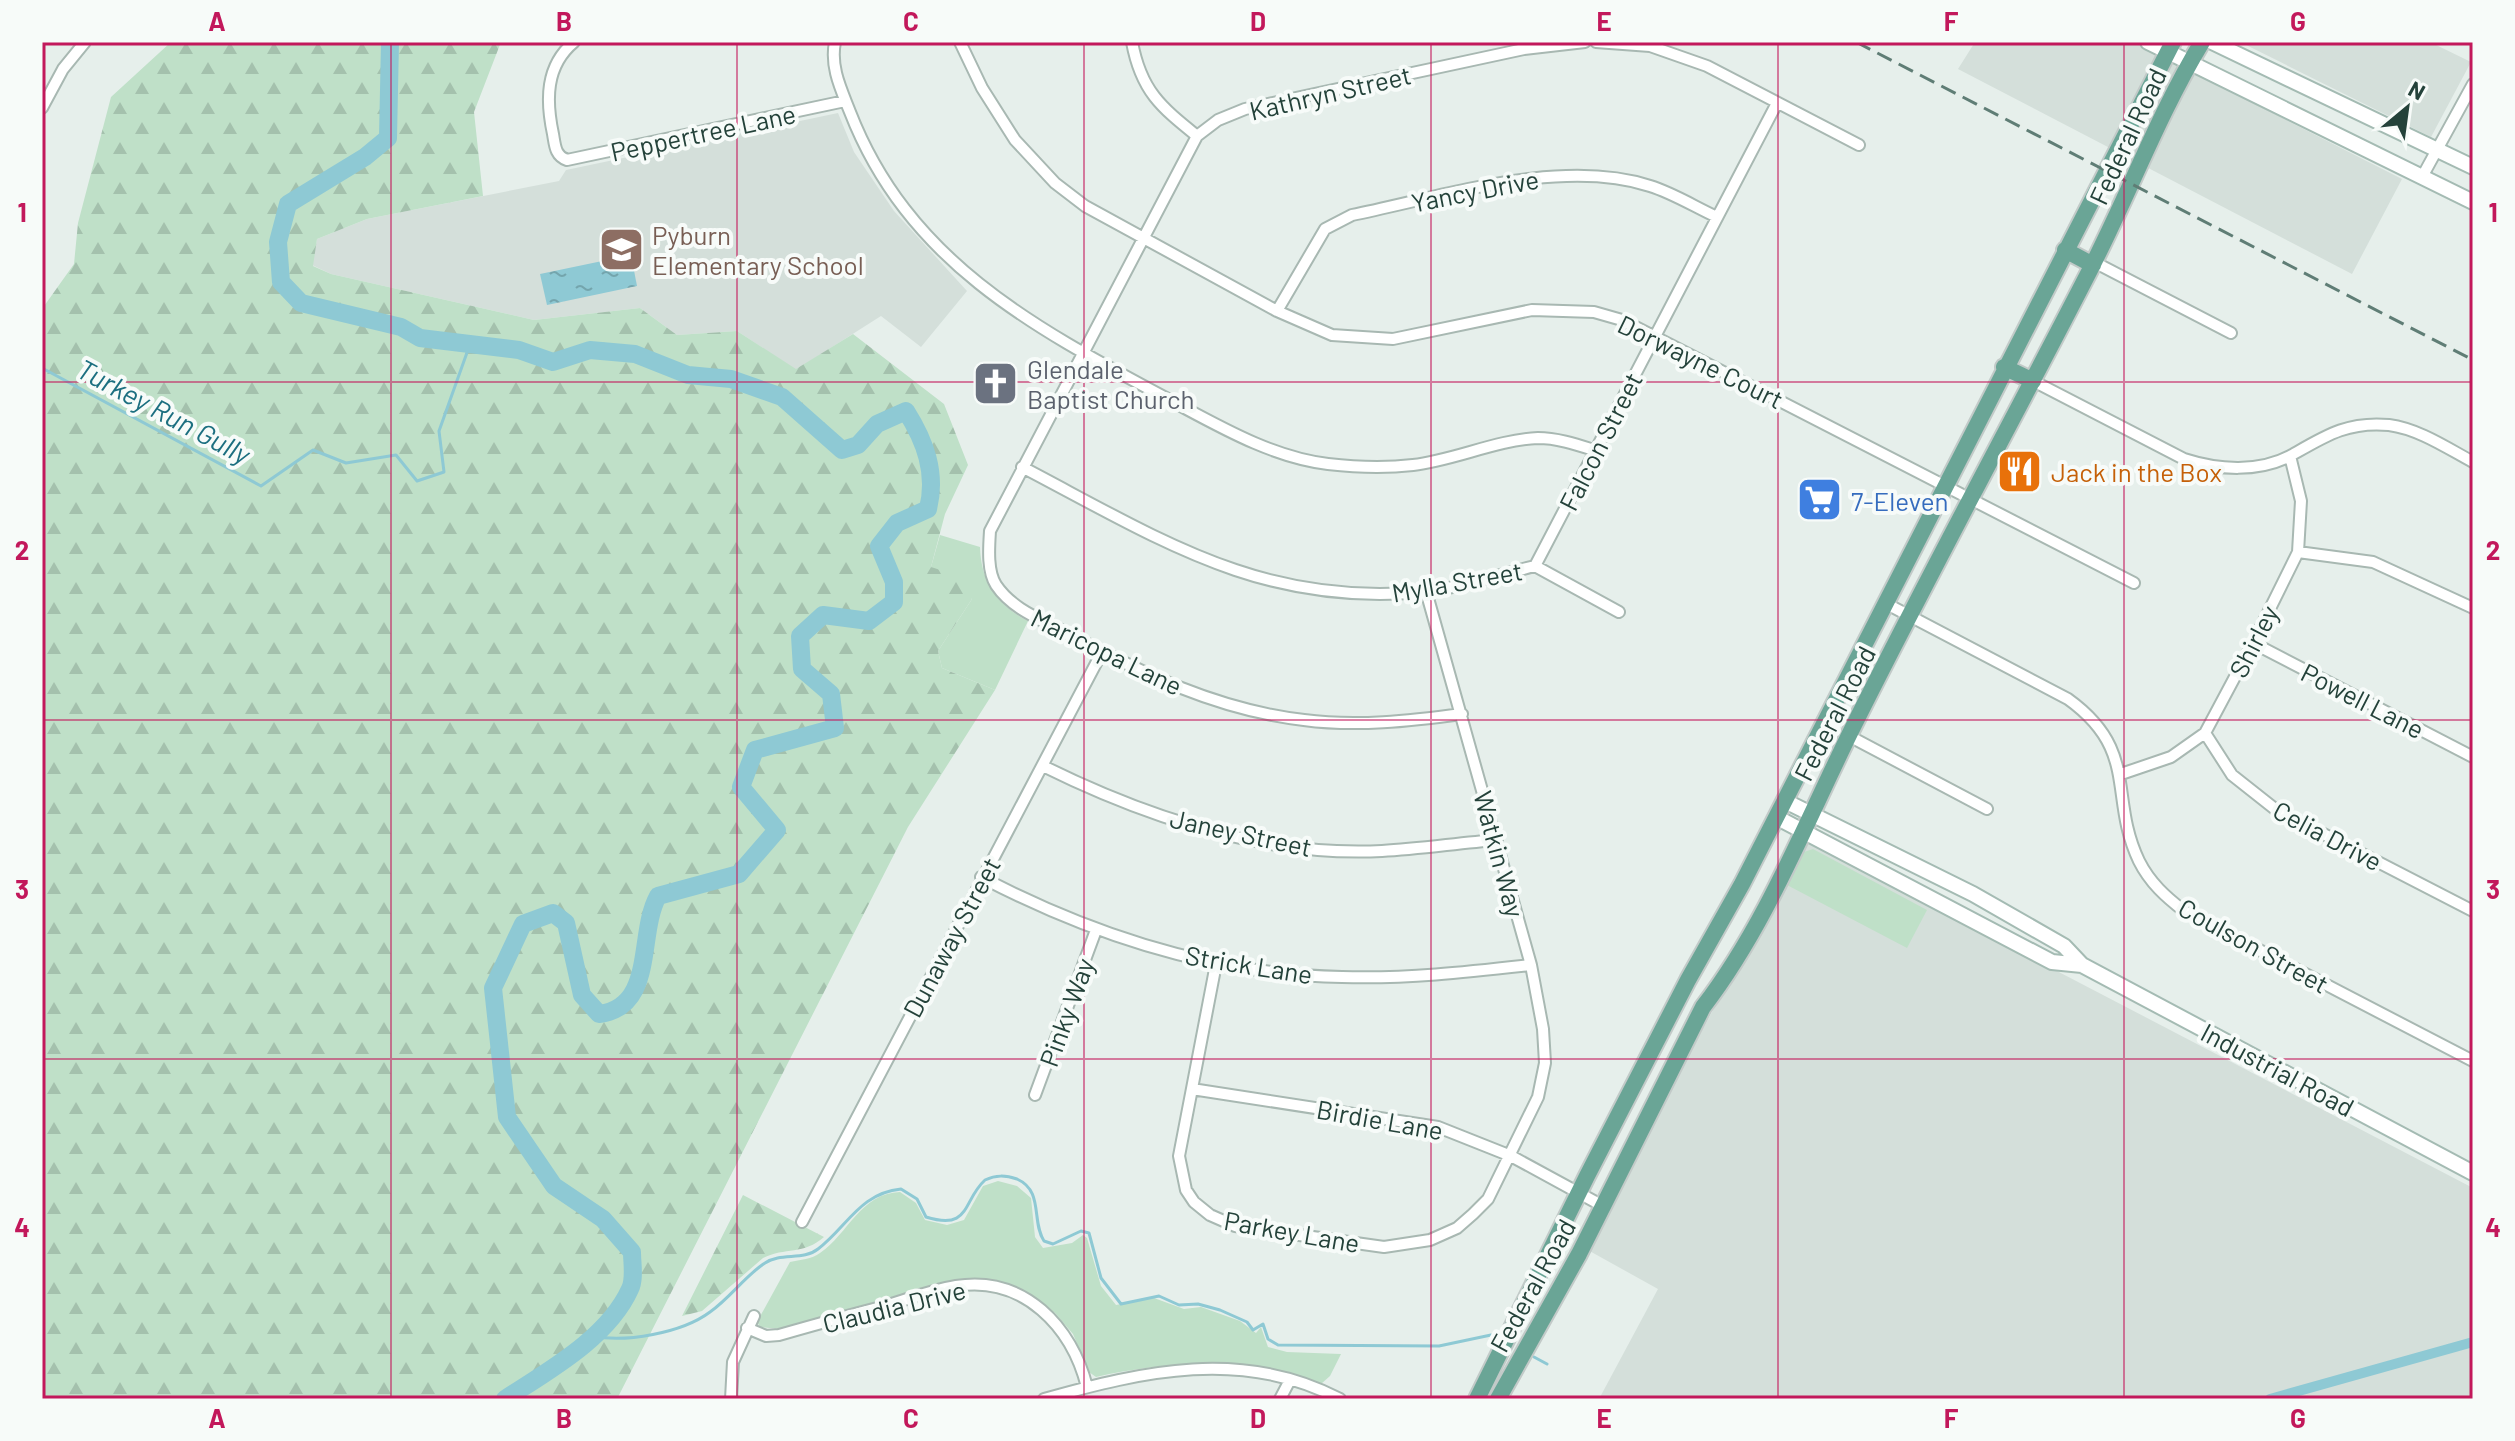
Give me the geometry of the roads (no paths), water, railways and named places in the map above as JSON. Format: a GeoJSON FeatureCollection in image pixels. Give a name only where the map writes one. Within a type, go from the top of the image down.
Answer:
{"type":"FeatureCollection","features":[{"type":"Feature","properties":{"kind":"main road","name":"Federal Road"},"geometry":{"type":"LineString","coordinates":[[1498,1399],[1579,1254],[1696,1020],[1724,979],[1801,831],[1970,497],[2093,263],[2163,110],[2202,42]]}},
{"type":"Feature","properties":{"kind":"main road","name":"Federal Road"},"geometry":{"type":"LineString","coordinates":[[1477,1399],[1579,1193],[1785,801],[2004,367],[2171,47]]}},
{"type":"Feature","properties":{"kind":"main road"},"geometry":{"type":"LineString","coordinates":[[2065,250],[2093,263]]}},
{"type":"Feature","properties":{"kind":"main road"},"geometry":{"type":"LineString","coordinates":[[2004,367],[2033,381]]}},
{"type":"Feature","properties":{"kind":"main road"},"geometry":{"type":"LineString","coordinates":[[1674,1009],[1696,1020]]}},
{"type":"Feature","properties":{"kind":"street"},"geometry":{"type":"LineString","coordinates":[[42,108],[63,69],[85,42]]}},
{"type":"Feature","properties":{"kind":"street","name":"Peppertree Lane"},"geometry":{"type":"LineString","coordinates":[[574,42],[559,60],[548,91],[547,106],[561,158],[567,160],[845,101]]}},
{"type":"Feature","properties":{"kind":"street"},"geometry":{"type":"LineString","coordinates":[[835,42],[834,70],[845,101],[871,155],[897,197],[931,239],[1007,308],[1082,353],[1236,435],[1282,454],[1328,464],[1413,465],[1536,438],[1564,440],[1597,451]]}},
{"type":"Feature","properties":{"kind":"street","name":"Dorwayne Court"},"geometry":{"type":"LineString","coordinates":[[960,42],[997,115],[1033,161],[1085,206],[1277,311],[1332,335],[1393,339],[1532,310],[1594,312],[1654,334],[2134,583]]}},
{"type":"Feature","properties":{"kind":"street"},"geometry":{"type":"LineString","coordinates":[[1132,42],[1136,62],[1156,103],[1197,136]]}},
{"type":"Feature","properties":{"kind":"street","name":"Kathryn Street"},"geometry":{"type":"LineString","coordinates":[[998,587],[994,582],[988,553],[990,531],[1197,136],[1218,120],[1245,109],[1523,46],[1585,42]]}},
{"type":"Feature","properties":{"kind":"street"},"geometry":{"type":"LineString","coordinates":[[1596,42],[1650,46],[1707,66],[1859,145]]}},
{"type":"Feature","properties":{"kind":"street"},"geometry":{"type":"LineString","coordinates":[[2148,42],[2171,47],[2190,62],[2473,202]]}},
{"type":"Feature","properties":{"kind":"street"},"geometry":{"type":"LineString","coordinates":[[2212,42],[2473,167]]}},
{"type":"Feature","properties":{"kind":"street"},"geometry":{"type":"LineString","coordinates":[[2422,177],[2473,84]]}},
{"type":"Feature","properties":{"kind":"street","name":"Falcon Street"},"geometry":{"type":"LineString","coordinates":[[1535,566],[1777,103]]}},
{"type":"Feature","properties":{"kind":"street","name":"Yancy Drive"},"geometry":{"type":"LineString","coordinates":[[1277,311],[1325,229],[1352,215],[1554,175],[1604,177],[1650,186],[1717,217]]}},
{"type":"Feature","properties":{"kind":"street"},"geometry":{"type":"LineString","coordinates":[[2093,263],[2231,333]]}},
{"type":"Feature","properties":{"kind":"street"},"geometry":{"type":"LineString","coordinates":[[2033,381],[2197,463],[2248,467],[2290,456],[2328,432],[2376,425],[2406,429],[2473,462]]}},
{"type":"Feature","properties":{"kind":"street","name":"Shirley"},"geometry":{"type":"LineString","coordinates":[[2121,774],[2171,757],[2205,733],[2253,643],[2298,552],[2301,501],[2290,456]]}},
{"type":"Feature","properties":{"kind":"street","name":"Mylla Street"},"geometry":{"type":"LineString","coordinates":[[1022,467],[1190,554],[1271,583],[1347,594],[1426,591],[1535,566],[1619,612]]}},
{"type":"Feature","properties":{"kind":"street"},"geometry":{"type":"LineString","coordinates":[[2298,552],[2355,557],[2383,565],[2473,608]]}},
{"type":"Feature","properties":{"kind":"street","name":"Maricopa Lane"},"geometry":{"type":"LineString","coordinates":[[998,587],[1014,605],[1174,688],[1237,706],[1304,720],[1398,723],[1462,714]]}},
{"type":"Feature","properties":{"kind":"street","name":"Watkin Way"},"geometry":{"type":"LineString","coordinates":[[1426,591],[1531,965],[1543,1029],[1545,1063],[1538,1097],[1528,1119]]}},
{"type":"Feature","properties":{"kind":"street","name":"Coulson Street"},"geometry":{"type":"LineString","coordinates":[[1885,603],[2068,699],[2091,716],[2109,745],[2121,774],[2131,840],[2140,863],[2162,893],[2209,925],[2473,1061]]}},
{"type":"Feature","properties":{"kind":"street","name":"Powell Lane"},"geometry":{"type":"LineString","coordinates":[[2253,643],[2473,757]]}},
{"type":"Feature","properties":{"kind":"street","name":"Dunaway Street"},"geometry":{"type":"LineString","coordinates":[[802,1222],[1102,652]]}},
{"type":"Feature","properties":{"kind":"street","name":"Celia Drive"},"geometry":{"type":"LineString","coordinates":[[2205,733],[2232,775],[2275,809],[2473,911]]}},
{"type":"Feature","properties":{"kind":"street"},"geometry":{"type":"LineString","coordinates":[[1849,736],[1987,809]]}},
{"type":"Feature","properties":{"kind":"street","name":"Janey Street"},"geometry":{"type":"LineString","coordinates":[[1043,766],[1116,802],[1256,840],[1323,850],[1380,851],[1497,840]]}},
{"type":"Feature","properties":{"kind":"street","name":"Industrial Road"},"geometry":{"type":"LineString","coordinates":[[1785,801],[1811,811],[1973,894],[2064,946],[2082,965],[2473,1173]]}},
{"type":"Feature","properties":{"kind":"street","name":"Industrial Road"},"geometry":{"type":"LineString","coordinates":[[1776,817],[2052,962],[2082,965]]}},
{"type":"Feature","properties":{"kind":"street","name":"Strick Lane"},"geometry":{"type":"LineString","coordinates":[[981,877],[1029,902],[1096,930],[1216,964],[1340,978],[1424,977],[1531,965]]}},
{"type":"Feature","properties":{"kind":"street"},"geometry":{"type":"LineString","coordinates":[[1961,915],[1973,894]]}},
{"type":"Feature","properties":{"kind":"street","name":"Pinky Way"},"geometry":{"type":"LineString","coordinates":[[1035,1095],[1096,930]]}},
{"type":"Feature","properties":{"kind":"street","name":"Parkey Lane"},"geometry":{"type":"LineString","coordinates":[[1216,964],[1179,1156],[1186,1190],[1210,1215],[1235,1226],[1384,1247],[1430,1240],[1457,1228],[1488,1199],[1528,1119]]}},
{"type":"Feature","properties":{"kind":"street","name":"Birdie Lane"},"geometry":{"type":"LineString","coordinates":[[1192,1089],[1438,1127],[1511,1156],[1601,1205]]}},
{"type":"Feature","properties":{"kind":"street","name":"Claudia Drive"},"geometry":{"type":"LineString","coordinates":[[747,1328],[766,1336],[779,1335],[956,1286],[990,1286],[1019,1295],[1056,1321],[1080,1358],[1087,1387]]}},
{"type":"Feature","properties":{"kind":"street"},"geometry":{"type":"LineString","coordinates":[[731,1399],[733,1362],[754,1316]]}},
{"type":"Feature","properties":{"kind":"street"},"geometry":{"type":"LineString","coordinates":[[1044,1399],[1142,1373],[1171,1369],[1214,1369],[1290,1380],[1340,1399]]}},
{"type":"Feature","properties":{"kind":"street"},"geometry":{"type":"LineString","coordinates":[[1280,1399],[1290,1380]]}},
{"type":"Feature","properties":{"kind":"water"},"geometry":{"type":"Polygon","coordinates":[[[631,255],[637,286],[547,305],[540,274],[631,255]]]}},
{"type":"Feature","properties":{"kind":"waterway"},"geometry":{"type":"LineString","coordinates":[[390,42],[388,138],[365,157],[288,204],[278,242],[281,282],[301,303],[401,327],[420,338],[519,350],[553,362],[590,350],[635,354],[688,375],[731,379],[782,397],[842,450],[858,445],[877,424],[906,411],[924,446],[930,470],[928,509],[897,523],[879,546],[894,582],[894,602],[869,621],[823,615],[800,636],[802,669],[831,694],[835,728],[755,750],[741,787],[777,830],[739,874],[658,896],[637,984],[629,998],[617,1008],[599,1014],[582,995],[566,923],[553,913],[523,924],[493,988],[507,1117],[554,1186],[603,1219],[632,1252],[633,1271],[630,1289],[607,1323],[558,1365],[505,1399]]}},
{"type":"Feature","properties":{"kind":"waterway","name":"Turkey Run Gully"},"geometry":{"type":"LineString","coordinates":[[42,368],[261,486],[313,450],[346,463],[396,455],[417,481],[444,472],[439,431],[469,347]]}},
{"type":"Feature","properties":{"kind":"waterway"},"geometry":{"type":"LineString","coordinates":[[592,1336],[636,1337],[684,1326],[717,1306],[765,1263],[812,1253],[864,1204],[887,1192],[901,1189],[917,1199],[926,1217],[951,1220],[964,1212],[985,1180],[1001,1176],[1017,1179],[1031,1191],[1044,1241],[1053,1244],[1081,1231],[1089,1233],[1101,1278],[1121,1304],[1159,1296],[1179,1305],[1198,1304],[1247,1322],[1253,1330],[1263,1324],[1268,1339],[1278,1345],[1439,1346],[1491,1335]]}},
{"type":"Feature","properties":{"kind":"waterway"},"geometry":{"type":"LineString","coordinates":[[2270,1399],[2473,1342]]}},
{"type":"Feature","properties":{"kind":"waterway"},"geometry":{"type":"LineString","coordinates":[[1534,1357],[1547,1364]]}},
{"type":"Feature","properties":{"kind":"railway"},"geometry":{"type":"LineString","coordinates":[[1856,42],[2473,360]]}},
{"type":"Feature","properties":{"kind":"place","name":"Pyburn Elementary School"},"geometry":{"type":"Point","coordinates":[621,249]}},
{"type":"Feature","properties":{"kind":"place","name":"Glendale Baptist Church"},"geometry":{"type":"Point","coordinates":[996,383]}},
{"type":"Feature","properties":{"kind":"place","name":"Jack in the Box"},"geometry":{"type":"Point","coordinates":[2020,471]}},
{"type":"Feature","properties":{"kind":"place","name":"7-Eleven"},"geometry":{"type":"Point","coordinates":[1820,500]}}]}
